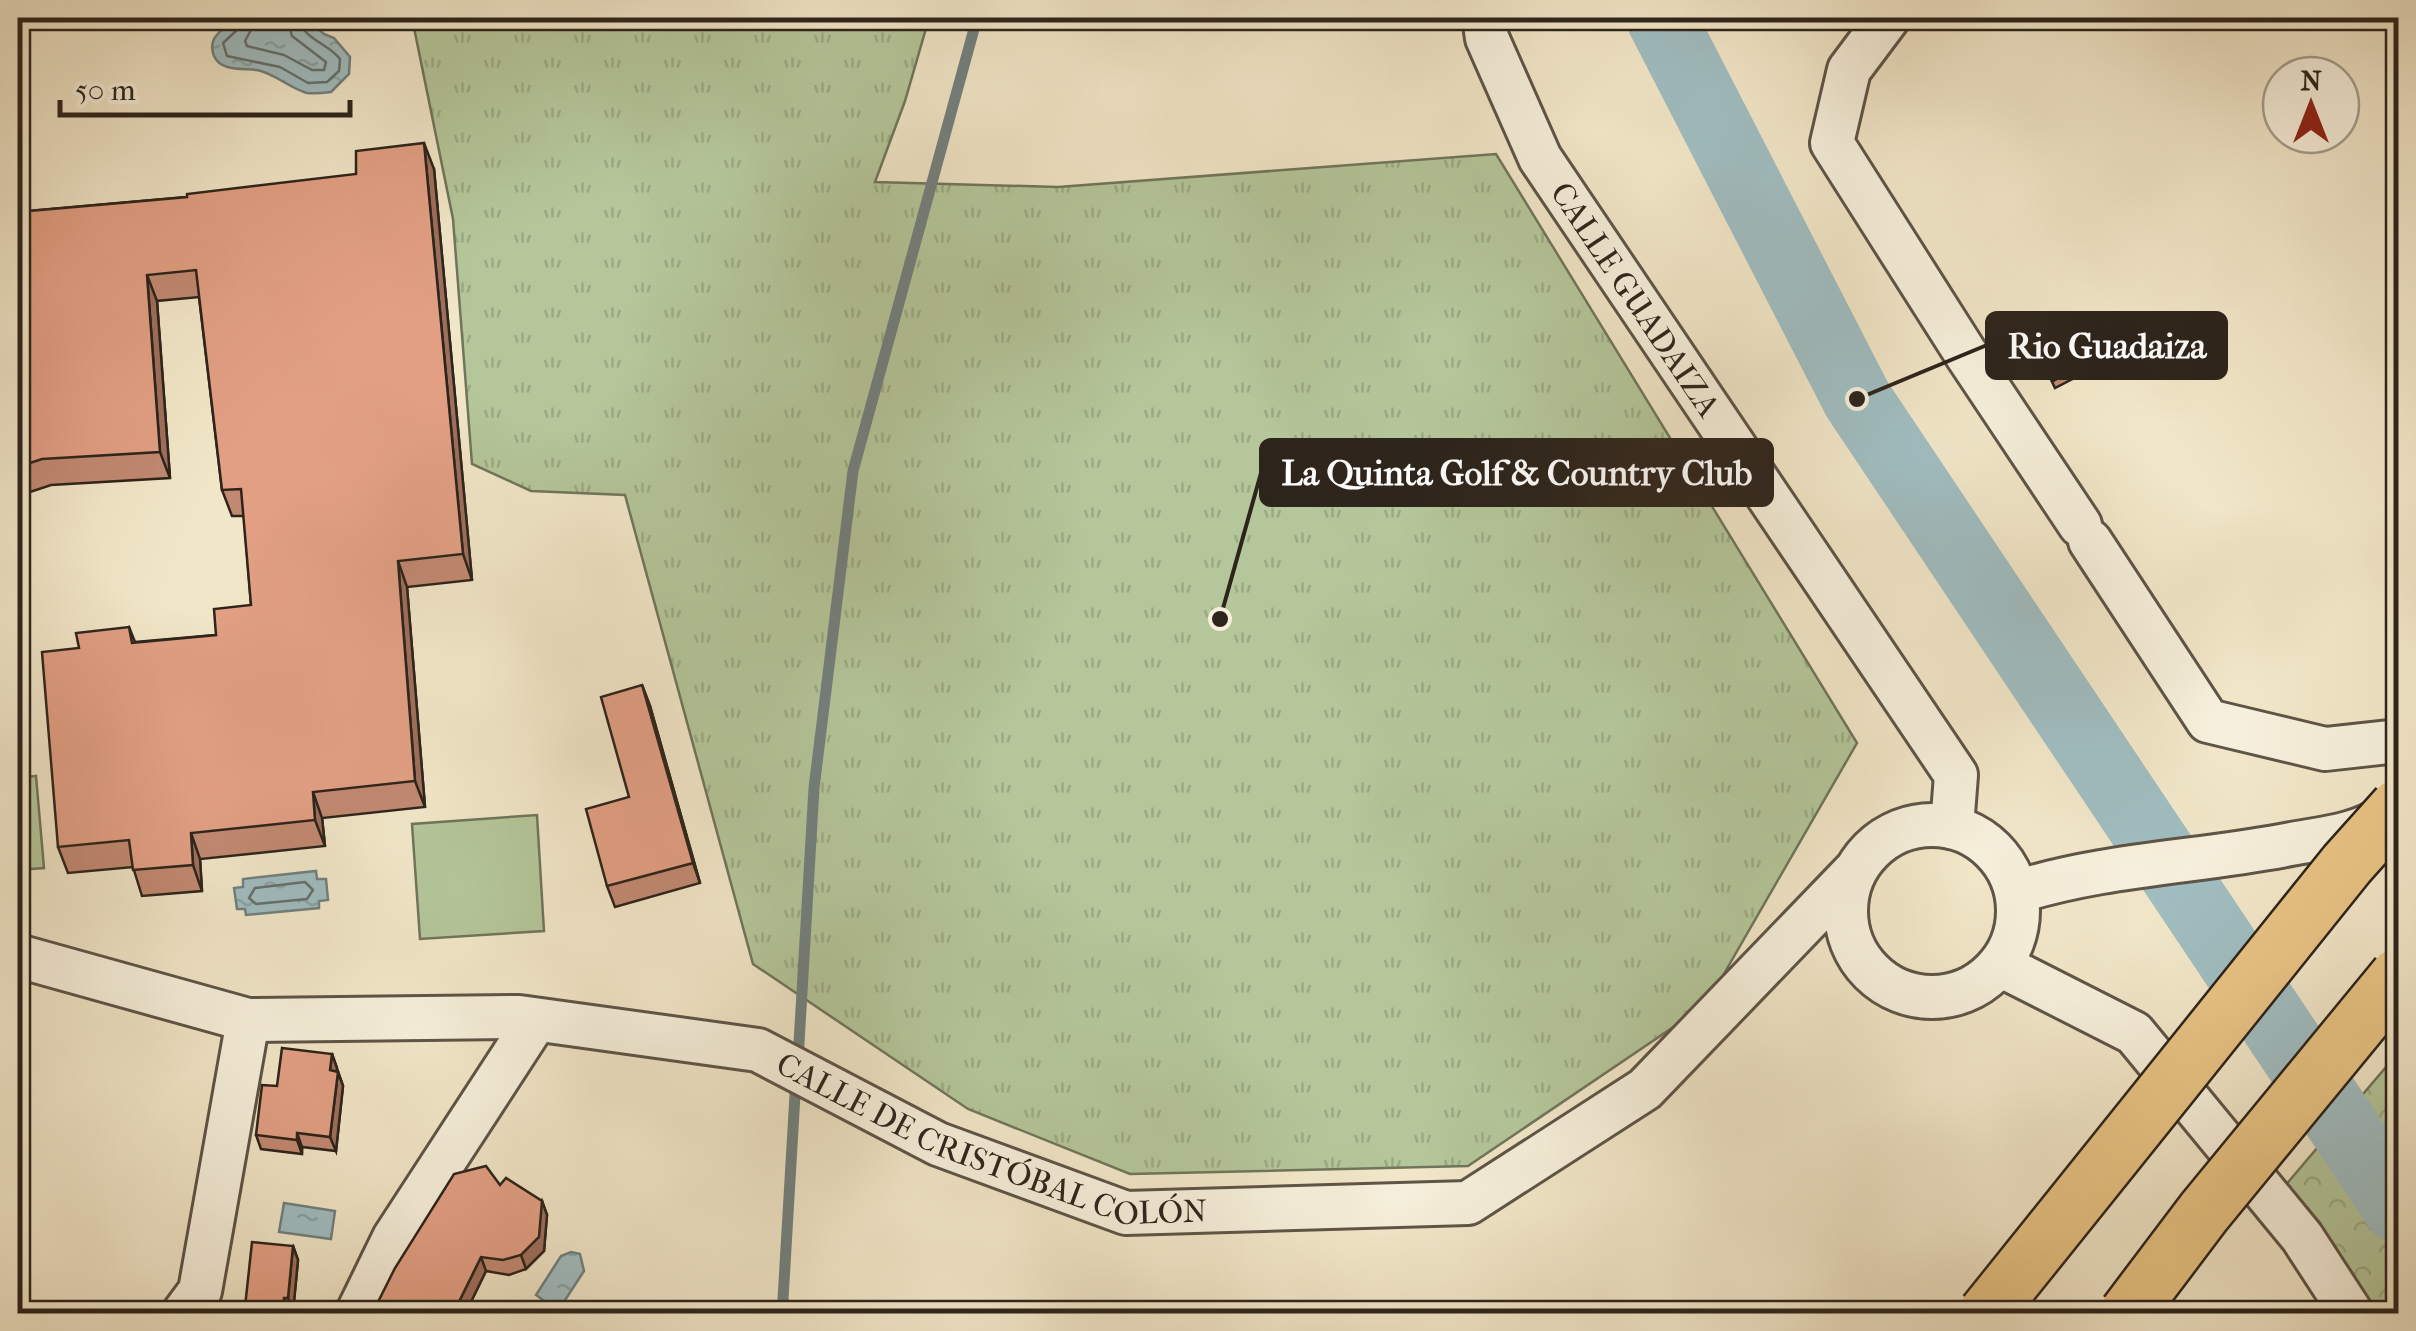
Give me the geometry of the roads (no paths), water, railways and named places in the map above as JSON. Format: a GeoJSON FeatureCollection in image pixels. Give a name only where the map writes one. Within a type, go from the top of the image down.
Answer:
{"type":"FeatureCollection","features":[{"type":"Feature","properties":{"kind":"highway"},"geometry":{"type":"LineString","coordinates":[[1986,1314],[2347,864],[2398,807]]}},
{"type":"Feature","properties":{"kind":"highway"},"geometry":{"type":"LineString","coordinates":[[2127,1314],[2204,1212],[2398,976]]}},
{"type":"Feature","properties":{"kind":"street","name":"CALLE GUADAIZA"},"geometry":{"type":"LineString","coordinates":[[1484,18],[1487,38],[1540,158],[1956,775],[1952,828]]}},
{"type":"Feature","properties":{"kind":"street"},"geometry":{"type":"LineString","coordinates":[[1888,18],[1849,70],[1832,143],[2208,721],[2325,749],[2398,741]]}},
{"type":"Feature","properties":{"kind":"street"},"geometry":{"type":"LineString","coordinates":[[2017,892],[2060,878],[2229,856],[2366,830],[2398,807]]}},
{"type":"Feature","properties":{"kind":"street"},"geometry":{"type":"LineString","coordinates":[[1923,826],[1952,828],[1974,836],[1994,850],[2008,870],[2017,892],[2016,930],[2000,965],[1980,984],[1954,995],[1926,998],[1898,991],[1874,976],[1856,954],[1847,928],[1846,899],[1854,872],[1872,849],[1895,833],[1923,826]]}},
{"type":"Feature","properties":{"kind":"street","name":"CALLE DE CRISTÓBAL COLÓN"},"geometry":{"type":"LineString","coordinates":[[18,956],[248,1020],[519,1017],[758,1050],[938,1144],[1126,1213],[1468,1203],[1645,1089],[1854,872]]}},
{"type":"Feature","properties":{"kind":"street"},"geometry":{"type":"LineString","coordinates":[[2000,965],[2134,1033],[2302,1237],[2352,1314]]}},
{"type":"Feature","properties":{"kind":"street"},"geometry":{"type":"LineString","coordinates":[[183,1314],[200,1291],[248,1020]]}},
{"type":"Feature","properties":{"kind":"street"},"geometry":{"type":"LineString","coordinates":[[357,1314],[394,1238],[536,1020]]}},
{"type":"Feature","properties":{"kind":"water"},"geometry":{"type":"Polygon","coordinates":[[[234,18],[305,18],[334,38],[350,57],[349,74],[331,92],[310,93],[264,72],[222,65],[214,56],[212,43],[234,18]]]}},
{"type":"Feature","properties":{"kind":"water"},"geometry":{"type":"Polygon","coordinates":[[[316,871],[317,879],[326,879],[328,900],[319,901],[319,908],[246,915],[245,909],[237,909],[234,888],[243,887],[243,879],[316,871]]]}},
{"type":"Feature","properties":{"kind":"water"},"geometry":{"type":"Polygon","coordinates":[[[284,1203],[335,1211],[331,1239],[279,1232],[284,1203]]]}},
{"type":"Feature","properties":{"kind":"water"},"geometry":{"type":"Polygon","coordinates":[[[580,1254],[584,1271],[558,1311],[536,1295],[561,1256],[580,1254]]]}},
{"type":"Feature","properties":{"kind":"waterway"},"geometry":{"type":"LineString","coordinates":[[798,1060],[814,788],[853,471],[977,18]]}},
{"type":"Feature","properties":{"kind":"waterway"},"geometry":{"type":"LineString","coordinates":[[1661,18],[1857,399],[2398,1208]]}},
{"type":"Feature","properties":{"kind":"waterway"},"geometry":{"type":"LineString","coordinates":[[785,1314],[796,1078]]}},
{"type":"Feature","properties":{"kind":"place","name":"Rio Guadaiza"},"geometry":{"type":"Point","coordinates":[1857,399]}},
{"type":"Feature","properties":{"kind":"place","name":"La Quinta Golf & Country Club"},"geometry":{"type":"Point","coordinates":[1220,619]}}]}
